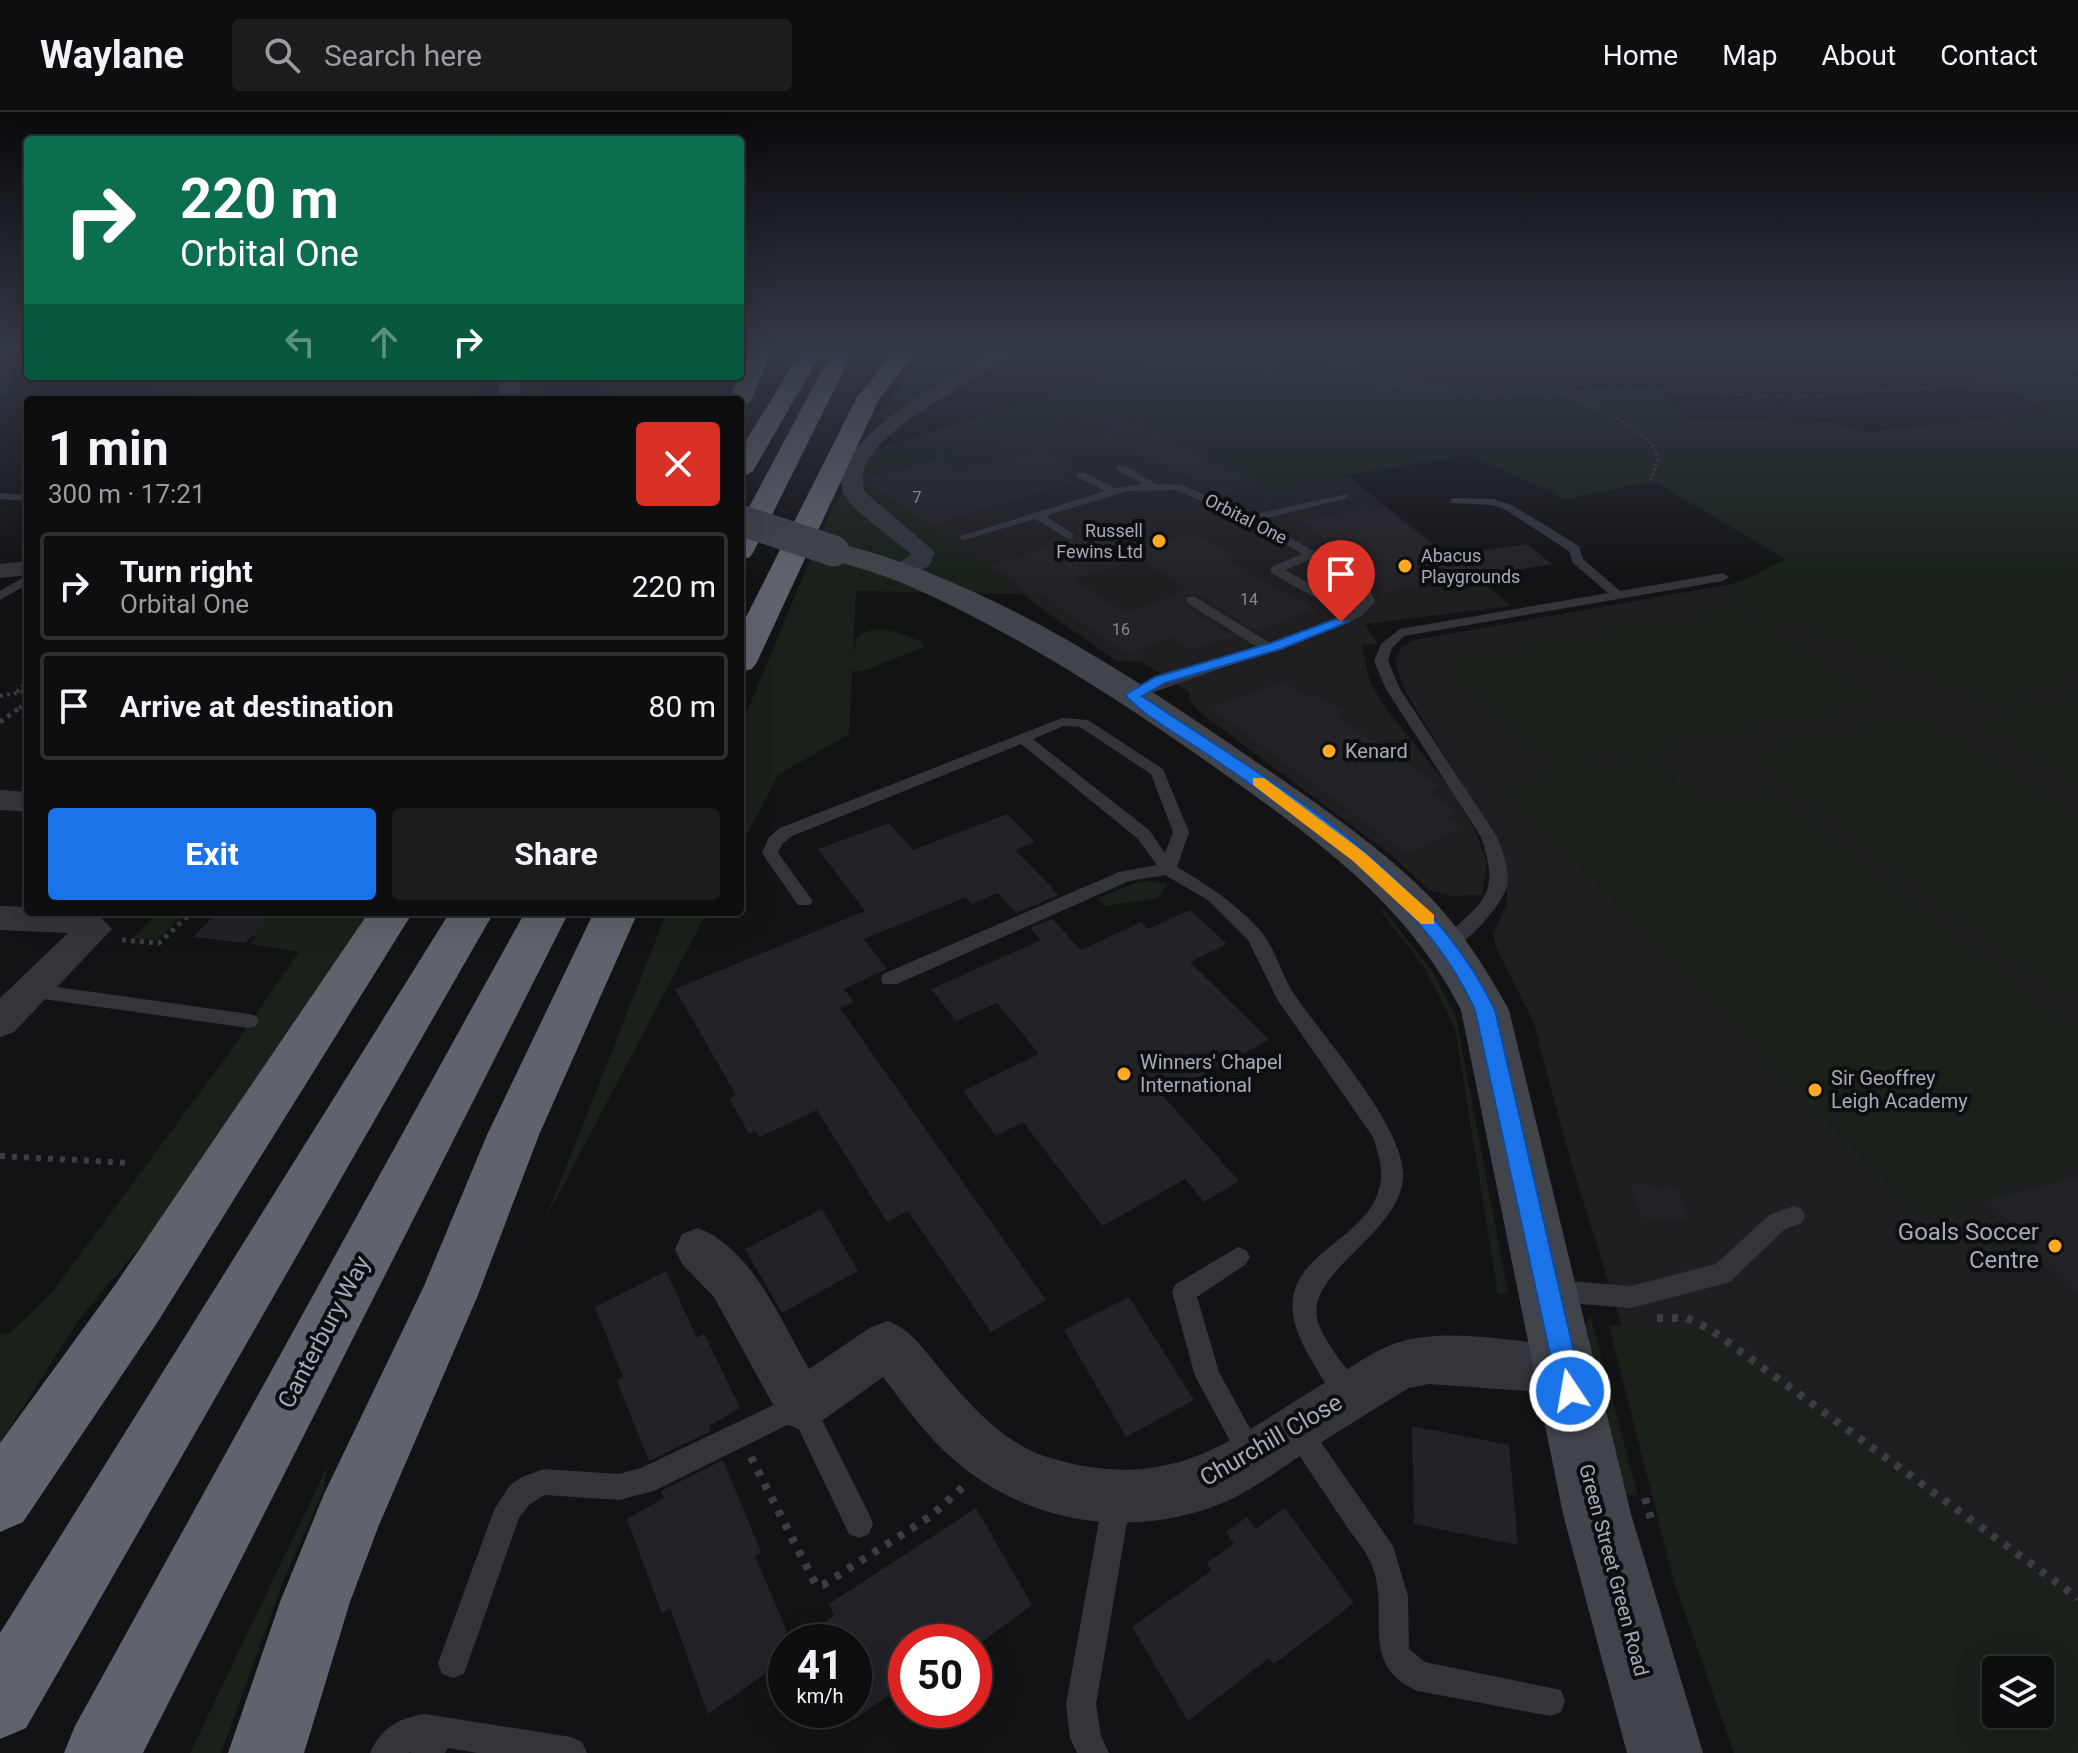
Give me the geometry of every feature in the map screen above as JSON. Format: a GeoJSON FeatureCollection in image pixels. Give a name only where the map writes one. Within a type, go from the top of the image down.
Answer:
{"type":"FeatureCollection","features":[{"type":"Feature","properties":{"kind":"highway"},"geometry":{"type":"LineString","coordinates":[[744,464],[768,425]]}},
{"type":"Feature","properties":{"kind":"highway"},"geometry":{"type":"LineString","coordinates":[[744,544],[808,425]]}},
{"type":"Feature","properties":{"kind":"highway"},"geometry":{"type":"LineString","coordinates":[[806,429],[810,425]]}},
{"type":"Feature","properties":{"kind":"highway"},"geometry":{"type":"LineString","coordinates":[[744,654],[855,425]]}},
{"type":"Feature","properties":{"kind":"highway"},"geometry":{"type":"LineString","coordinates":[[0,1499],[136,1304],[388,916]]}},
{"type":"Feature","properties":{"kind":"highway"},"geometry":{"type":"LineString","coordinates":[[370,1078],[435,916]]}},
{"type":"Feature","properties":{"kind":"highway"},"geometry":{"type":"LineString","coordinates":[[0,1702],[470,916]]}},
{"type":"Feature","properties":{"kind":"highway","name":"Canterbury Way"},"geometry":{"type":"LineString","coordinates":[[102,1753],[545,916]]}},
{"type":"Feature","properties":{"kind":"highway"},"geometry":{"type":"LineString","coordinates":[[266,1753],[310,1617],[343,1530],[449,1295],[513,1135],[614,916]]}},
{"type":"Feature","properties":{"kind":"main road","name":"Green Street Green Road"},"geometry":{"type":"LineString","coordinates":[[744,521],[898,572],[985,611],[1132,695],[1296,808],[1359,857],[1395,886],[1449,944],[1468,972],[1485,1010],[1601,1528],[1665,1753]]}},
{"type":"Feature","properties":{"kind":"street"},"geometry":{"type":"LineString","coordinates":[[892,425],[850,476],[855,495],[923,552],[921,561],[898,572]]}},
{"type":"Feature","properties":{"kind":"street"},"geometry":{"type":"LineString","coordinates":[[0,571],[24,568]]}},
{"type":"Feature","properties":{"kind":"street"},"geometry":{"type":"LineString","coordinates":[[0,918],[92,924],[87,939],[29,990],[0,1022]]}},
{"type":"Feature","properties":{"kind":"street"},"geometry":{"type":"LineString","coordinates":[[698,1249],[731,1282],[801,1405]]}},
{"type":"Feature","properties":{"kind":"street","name":"Churchill Close"},"geometry":{"type":"LineString","coordinates":[[801,1405],[888,1344],[963,1433],[990,1456],[1046,1484],[1117,1497],[1165,1493],[1206,1483],[1400,1366],[1429,1360],[1566,1370]]}},
{"type":"Feature","properties":{"kind":"lane"},"geometry":{"type":"LineString","coordinates":[[1121,468],[1151,485]]}},
{"type":"Feature","properties":{"kind":"lane"},"geometry":{"type":"LineString","coordinates":[[1081,475],[1115,492]]}},
{"type":"Feature","properties":{"kind":"lane","name":"Orbital One"},"geometry":{"type":"LineString","coordinates":[[964,537],[1115,492],[1151,485],[1189,490],[1356,577],[1364,585],[1369,602],[1359,614],[1268,648],[1160,680],[1132,695]]}},
{"type":"Feature","properties":{"kind":"lane"},"geometry":{"type":"LineString","coordinates":[[0,496],[24,498]]}},
{"type":"Feature","properties":{"kind":"lane"},"geometry":{"type":"LineString","coordinates":[[1249,519],[1343,496]]}},
{"type":"Feature","properties":{"kind":"lane"},"geometry":{"type":"LineString","coordinates":[[1455,501],[1493,502],[1508,507],[1575,549],[1577,560],[1617,595]]}},
{"type":"Feature","properties":{"kind":"lane"},"geometry":{"type":"LineString","coordinates":[[1038,516],[1069,536]]}},
{"type":"Feature","properties":{"kind":"lane"},"geometry":{"type":"LineString","coordinates":[[1313,554],[1275,570],[1318,594]]}},
{"type":"Feature","properties":{"kind":"lane"},"geometry":{"type":"LineString","coordinates":[[1449,944],[1494,902],[1501,884],[1498,859],[1489,837],[1393,689],[1381,661],[1386,647],[1400,633],[1723,577]]}},
{"type":"Feature","properties":{"kind":"lane"},"geometry":{"type":"LineString","coordinates":[[0,596],[24,581]]}},
{"type":"Feature","properties":{"kind":"lane"},"geometry":{"type":"LineString","coordinates":[[1191,600],[1268,648]]}},
{"type":"Feature","properties":{"kind":"lane"},"geometry":{"type":"LineString","coordinates":[[804,901],[770,853],[775,841],[786,832],[1062,722],[1083,723],[1158,772],[1181,832],[1168,869]]}},
{"type":"Feature","properties":{"kind":"lane"},"geometry":{"type":"LineString","coordinates":[[1023,738],[1143,834],[1168,869],[1214,896],[1255,936],[1284,994],[1382,1133],[1391,1160],[1392,1184],[1381,1212],[1366,1231],[1315,1277],[1303,1295],[1304,1319],[1350,1395]]}},
{"type":"Feature","properties":{"kind":"lane"},"geometry":{"type":"LineString","coordinates":[[890,979],[1125,876],[1168,869]]}},
{"type":"Feature","properties":{"kind":"lane"},"geometry":{"type":"LineString","coordinates":[[29,990],[249,1021]]}},
{"type":"Feature","properties":{"kind":"lane"},"geometry":{"type":"LineString","coordinates":[[1549,1291],[1631,1297],[1723,1273],[1777,1222],[1794,1216]]}},
{"type":"Feature","properties":{"kind":"lane"},"geometry":{"type":"LineString","coordinates":[[1238,1257],[1184,1292],[1208,1376],[1253,1456]]}},
{"type":"Feature","properties":{"kind":"lane"},"geometry":{"type":"LineString","coordinates":[[453,1663],[508,1510],[518,1493],[543,1480],[619,1487],[644,1481],[801,1405],[859,1524]]}},
{"type":"Feature","properties":{"kind":"lane"},"geometry":{"type":"LineString","coordinates":[[1297,1428],[1383,1556],[1394,1596],[1392,1643],[1398,1659],[1418,1676],[1550,1701]]}},
{"type":"Feature","properties":{"kind":"lane"},"geometry":{"type":"LineString","coordinates":[[1093,1753],[1086,1738],[1081,1704],[1117,1497]]}},
{"type":"Feature","properties":{"kind":"lane"},"geometry":{"type":"LineString","coordinates":[[386,1753],[409,1731],[434,1742],[571,1753]]}},
{"type":"Feature","properties":{"kind":"path"},"geometry":{"type":"LineString","coordinates":[[1621,425],[1644,436],[1657,452],[1658,461],[1649,483]]}},
{"type":"Feature","properties":{"kind":"path"},"geometry":{"type":"LineString","coordinates":[[17,693],[24,685]]}},
{"type":"Feature","properties":{"kind":"path"},"geometry":{"type":"LineString","coordinates":[[0,696],[24,692]]}},
{"type":"Feature","properties":{"kind":"path"},"geometry":{"type":"LineString","coordinates":[[0,722],[24,705]]}},
{"type":"Feature","properties":{"kind":"path"},"geometry":{"type":"LineString","coordinates":[[0,1156],[131,1163]]}},
{"type":"Feature","properties":{"kind":"path"},"geometry":{"type":"LineString","coordinates":[[1648,1318],[1687,1318],[1710,1329],[2078,1598]]}},
{"type":"Feature","properties":{"kind":"path"},"geometry":{"type":"LineString","coordinates":[[1641,1481],[1653,1526]]}},
{"type":"Feature","properties":{"kind":"shaded area"},"geometry":{"type":"Polygon","coordinates":[[[954,425],[1054,425],[865,477],[1021,594],[856,591],[853,653],[857,637],[881,629],[923,642],[924,647],[863,671],[852,671],[849,734],[778,775],[744,840],[744,719],[831,509],[874,450],[954,425]]]}},
{"type":"Feature","properties":{"kind":"shaded area"},"geometry":{"type":"Polygon","coordinates":[[[1054,425],[1143,425],[1276,487],[1348,476],[1512,606],[1365,624],[1378,644],[1362,645],[1370,682],[1386,709],[1447,784],[1476,832],[1487,863],[1482,895],[1452,896],[1429,890],[1395,858],[1202,714],[1191,702],[1189,692],[1141,662],[1116,661],[859,479],[1054,425]]]}},
{"type":"Feature","properties":{"kind":"shaded area"},"geometry":{"type":"Polygon","coordinates":[[[1143,425],[1837,425],[1869,432],[1938,425],[2078,425],[2078,672],[2006,698],[1963,691],[1852,642],[1805,625],[1769,621],[1725,592],[1785,559],[1653,481],[1566,499],[1469,455],[1276,487],[1143,425]]]}},
{"type":"Feature","properties":{"kind":"shaded area","name":"Sir Geoffrey Leigh Academy"},"geometry":{"type":"Polygon","coordinates":[[[1789,563],[2078,583],[2078,1753],[1749,1753],[1673,1520],[1618,1312],[1570,1159],[1533,1021],[1497,949],[1493,933],[1507,904],[1507,871],[1496,838],[1405,691],[1395,661],[1401,648],[1413,640],[1732,584],[1789,563]]]}},
{"type":"Feature","properties":{"kind":"shaded area"},"geometry":{"type":"Polygon","coordinates":[[[1742,612],[1876,700],[1556,765],[1447,665],[1742,612]]]}},
{"type":"Feature","properties":{"kind":"shaded area"},"geometry":{"type":"Polygon","coordinates":[[[2078,699],[2078,781],[1982,722],[2078,699]]]}},
{"type":"Feature","properties":{"kind":"shaded area"},"geometry":{"type":"Polygon","coordinates":[[[1921,719],[2078,819],[2078,993],[2065,997],[1749,756],[1921,719]]]}},
{"type":"Feature","properties":{"kind":"shaded area"},"geometry":{"type":"Polygon","coordinates":[[[1647,757],[1708,810],[1773,795],[2078,1037],[2078,1168],[1921,1217],[1505,789],[1647,757]]]}},
{"type":"Feature","properties":{"kind":"shaded area"},"geometry":{"type":"Polygon","coordinates":[[[1141,881],[1168,883],[1158,898],[1105,906],[1098,898],[1141,881]]]}},
{"type":"Feature","properties":{"kind":"shaded area"},"geometry":{"type":"Polygon","coordinates":[[[1383,909],[1433,972],[1456,1017],[1508,1293],[1498,1294],[1455,1028],[1425,969],[1380,910],[1383,909]]]}},
{"type":"Feature","properties":{"kind":"shaded area"},"geometry":{"type":"Polygon","coordinates":[[[155,916],[183,916],[157,940],[133,938],[155,916]]]}},
{"type":"Feature","properties":{"kind":"shaded area"},"geometry":{"type":"Polygon","coordinates":[[[267,916],[371,916],[159,1224],[80,1318],[0,1443],[0,1333],[9,1334],[53,1291],[227,1056],[299,952],[250,944],[256,937],[249,936],[267,916]]]}},
{"type":"Feature","properties":{"kind":"shaded area"},"geometry":{"type":"Polygon","coordinates":[[[665,916],[705,916],[545,1220],[665,916]]]}},
{"type":"Feature","properties":{"kind":"shaded area"},"geometry":{"type":"Polygon","coordinates":[[[1590,1315],[1638,1496],[1623,1494],[1586,1326],[1590,1315]]]}},
{"type":"Feature","properties":{"kind":"shaded area"},"geometry":{"type":"Polygon","coordinates":[[[1609,1326],[1700,1329],[2078,1608],[2078,1753],[1734,1753],[1674,1582],[1609,1326]]]}},
{"type":"Feature","properties":{"kind":"shaded area"},"geometry":{"type":"Polygon","coordinates":[[[328,1465],[323,1491],[283,1582],[221,1753],[190,1753],[328,1465]]]}},
{"type":"Feature","properties":{"kind":"building"},"geometry":{"type":"Polygon","coordinates":[[[1134,425],[1256,483],[1221,495],[1098,432],[1134,425]]]}},
{"type":"Feature","properties":{"kind":"building"},"geometry":{"type":"Polygon","coordinates":[[[1042,450],[1076,468],[1060,473],[1076,482],[931,525],[867,479],[938,460],[959,473],[1042,450]]]}},
{"type":"Feature","properties":{"kind":"building"},"geometry":{"type":"Polygon","coordinates":[[[1385,508],[1457,565],[1455,554],[1527,544],[1552,564],[1389,592],[1301,520],[1385,508]]]}},
{"type":"Feature","properties":{"kind":"building"},"geometry":{"type":"Polygon","coordinates":[[[1116,525],[1121,547],[1198,535],[1237,559],[1230,562],[1314,609],[1257,631],[1197,594],[1187,594],[1185,606],[1234,636],[1192,650],[1172,637],[1128,654],[1038,592],[1032,594],[991,565],[1116,525]],[[1122,550],[1124,563],[1074,580],[1126,613],[1188,590],[1122,550]]]}},
{"type":"Feature","properties":{"kind":"building","name":"Kenard"},"geometry":{"type":"Polygon","coordinates":[[[1283,681],[1310,698],[1318,696],[1344,712],[1335,716],[1440,787],[1428,792],[1457,813],[1447,818],[1461,828],[1407,854],[1212,708],[1283,681]]]}},
{"type":"Feature","properties":{"kind":"building"},"geometry":{"type":"Polygon","coordinates":[[[1007,814],[1035,842],[1015,850],[1059,895],[1016,913],[998,893],[972,904],[966,897],[864,939],[887,969],[844,989],[854,1002],[840,1008],[1046,1300],[991,1332],[908,1211],[887,1222],[817,1110],[760,1137],[756,1131],[749,1134],[729,1098],[736,1095],[675,989],[865,911],[818,849],[889,823],[913,850],[1007,814]]]}},
{"type":"Feature","properties":{"kind":"building"},"geometry":{"type":"Polygon","coordinates":[[[1190,910],[1227,944],[1190,962],[1269,1040],[1163,1096],[1239,1181],[1204,1202],[1185,1179],[1103,1226],[1023,1122],[996,1136],[963,1091],[1039,1054],[997,1003],[956,1021],[931,989],[1041,940],[1030,928],[1052,919],[1081,950],[1141,922],[1148,929],[1190,910]]]}},
{"type":"Feature","properties":{"kind":"building"},"geometry":{"type":"Polygon","coordinates":[[[214,916],[271,916],[245,943],[193,937],[214,916]]]}},
{"type":"Feature","properties":{"kind":"building","name":"Goals Soccer Centre"},"geometry":{"type":"Polygon","coordinates":[[[2078,1177],[2078,1292],[1988,1200],[2078,1177]]]}},
{"type":"Feature","properties":{"kind":"building"},"geometry":{"type":"Polygon","coordinates":[[[1631,1184],[1676,1188],[1688,1220],[1642,1217],[1631,1184]]]}},
{"type":"Feature","properties":{"kind":"building"},"geometry":{"type":"Polygon","coordinates":[[[822,1209],[858,1271],[782,1313],[745,1249],[822,1209]]]}},
{"type":"Feature","properties":{"kind":"building"},"geometry":{"type":"Polygon","coordinates":[[[666,1271],[697,1338],[704,1333],[740,1408],[709,1426],[711,1431],[649,1461],[617,1381],[623,1377],[595,1307],[666,1271]]]}},
{"type":"Feature","properties":{"kind":"building"},"geometry":{"type":"Polygon","coordinates":[[[1129,1297],[1194,1400],[1126,1437],[1064,1330],[1129,1297]]]}},
{"type":"Feature","properties":{"kind":"building"},"geometry":{"type":"Polygon","coordinates":[[[1412,1426],[1509,1445],[1518,1545],[1414,1524],[1412,1426]]]}},
{"type":"Feature","properties":{"kind":"building"},"geometry":{"type":"Polygon","coordinates":[[[723,1460],[761,1552],[755,1556],[784,1624],[768,1624],[768,1672],[708,1714],[670,1608],[662,1614],[627,1519],[664,1498],[661,1491],[723,1460]]]}},
{"type":"Feature","properties":{"kind":"building"},"geometry":{"type":"Polygon","coordinates":[[[976,1508],[1032,1605],[992,1635],[992,1624],[888,1624],[888,1696],[872,1707],[872,1624],[822,1624],[834,1616],[829,1604],[976,1508]]]}},
{"type":"Feature","properties":{"kind":"building"},"geometry":{"type":"Polygon","coordinates":[[[1285,1508],[1354,1603],[1274,1664],[1269,1658],[1188,1721],[1132,1627],[1211,1571],[1207,1563],[1234,1544],[1226,1532],[1247,1517],[1255,1529],[1285,1508]]]}},
{"type":"Feature","properties":{"kind":"slow traffic"},"geometry":{"type":"LineString","coordinates":[[1259,782],[1395,886],[1427,920]]}},
{"type":"Feature","properties":{"kind":"place","name":"Russell Fewins Ltd"},"geometry":{"type":"Point","coordinates":[1159,541]}},
{"type":"Feature","properties":{"kind":"place","name":"Abacus Playgrounds"},"geometry":{"type":"Point","coordinates":[1405,566]}},
{"type":"Feature","properties":{"kind":"place","name":"Kenard"},"geometry":{"type":"Point","coordinates":[1329,751]}},
{"type":"Feature","properties":{"kind":"place","name":"Winners' Chapel International"},"geometry":{"type":"Point","coordinates":[1124,1074]}},
{"type":"Feature","properties":{"kind":"place","name":"Sir Geoffrey Leigh Academy"},"geometry":{"type":"Point","coordinates":[1815,1090]}},
{"type":"Feature","properties":{"kind":"place","name":"Goals Soccer Centre"},"geometry":{"type":"Point","coordinates":[2055,1246]}},
{"type":"Feature","properties":{"kind":"route"},"geometry":{"type":"LineString","coordinates":[[1341,622],[1276,646],[1160,680],[1132,695],[1296,808],[1377,871],[1426,918],[1468,972],[1485,1010],[1570,1391]]}}]}
